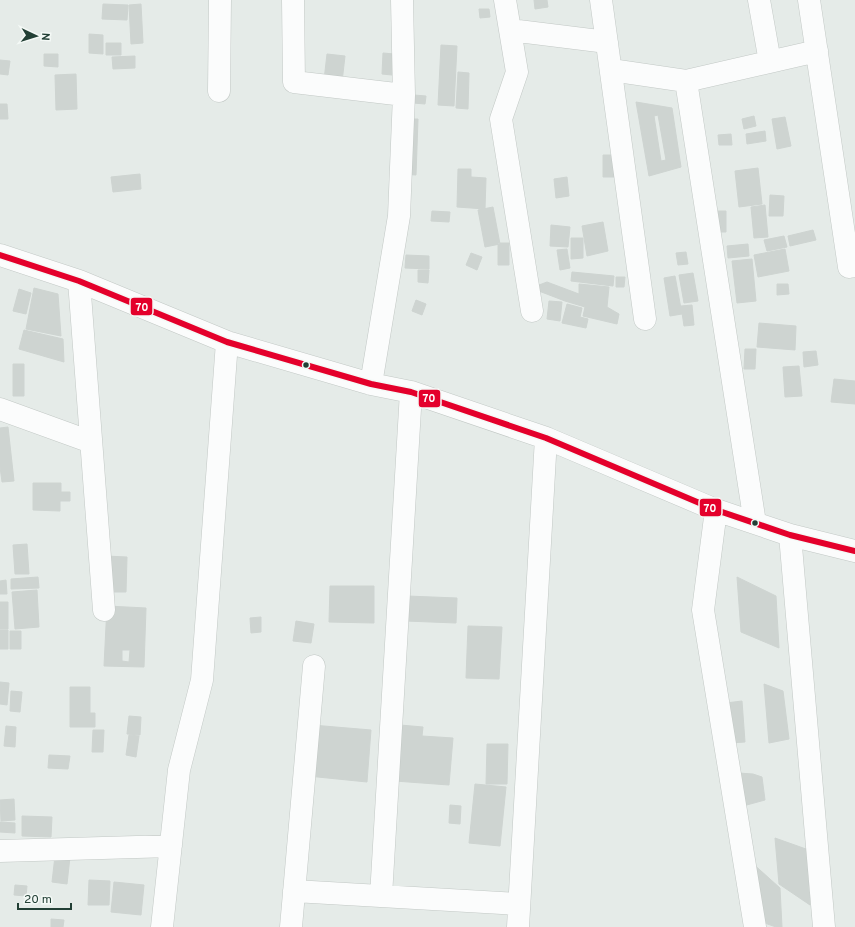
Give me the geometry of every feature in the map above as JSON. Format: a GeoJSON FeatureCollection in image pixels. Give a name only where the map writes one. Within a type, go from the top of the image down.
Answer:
{"type":"FeatureCollection","features":[{"type":"Feature","properties":{"kind":"street"},"geometry":{"type":"LineString","coordinates":[[219,91],[220,0]]}},
{"type":"Feature","properties":{"kind":"street"},"geometry":{"type":"LineString","coordinates":[[293,0],[294,82],[404,95]]}},
{"type":"Feature","properties":{"kind":"street"},"geometry":{"type":"LineString","coordinates":[[371,384],[400,216],[404,95],[402,0]]}},
{"type":"Feature","properties":{"kind":"street"},"geometry":{"type":"LineString","coordinates":[[505,0],[516,72],[501,119],[532,311]]}},
{"type":"Feature","properties":{"kind":"street"},"geometry":{"type":"LineString","coordinates":[[601,0],[645,319]]}},
{"type":"Feature","properties":{"kind":"street"},"geometry":{"type":"LineString","coordinates":[[759,0],[770,62]]}},
{"type":"Feature","properties":{"kind":"street"},"geometry":{"type":"LineString","coordinates":[[809,0],[849,267],[855,266]]}},
{"type":"Feature","properties":{"kind":"street"},"geometry":{"type":"LineString","coordinates":[[510,30],[607,42]]}},
{"type":"Feature","properties":{"kind":"street"},"geometry":{"type":"LineString","coordinates":[[611,70],[686,81],[817,51]]}},
{"type":"Feature","properties":{"kind":"street"},"geometry":{"type":"LineString","coordinates":[[686,81],[755,523]]}},
{"type":"Feature","properties":{"kind":"street"},"geometry":{"type":"LineString","coordinates":[[0,255],[79,281],[227,342],[371,384],[411,392],[546,438],[716,510],[790,535],[855,551]]}},
{"type":"Feature","properties":{"kind":"street"},"geometry":{"type":"LineString","coordinates":[[79,281],[104,610]]}},
{"type":"Feature","properties":{"kind":"street"},"geometry":{"type":"LineString","coordinates":[[162,927],[179,770],[202,680],[227,342]]}},
{"type":"Feature","properties":{"kind":"street"},"geometry":{"type":"LineString","coordinates":[[381,896],[411,392]]}},
{"type":"Feature","properties":{"kind":"street"},"geometry":{"type":"LineString","coordinates":[[0,409],[91,442]]}},
{"type":"Feature","properties":{"kind":"street"},"geometry":{"type":"LineString","coordinates":[[518,927],[546,438]]}},
{"type":"Feature","properties":{"kind":"street"},"geometry":{"type":"LineString","coordinates":[[716,510],[703,610],[755,927]]}},
{"type":"Feature","properties":{"kind":"street"},"geometry":{"type":"LineString","coordinates":[[790,535],[824,927]]}},
{"type":"Feature","properties":{"kind":"street"},"geometry":{"type":"LineString","coordinates":[[291,927],[314,666]]}},
{"type":"Feature","properties":{"kind":"street"},"geometry":{"type":"LineString","coordinates":[[0,851],[171,846]]}},
{"type":"Feature","properties":{"kind":"street"},"geometry":{"type":"LineString","coordinates":[[294,891],[519,904]]}},
{"type":"Feature","properties":{"kind":"building"},"geometry":{"type":"Polygon","coordinates":[[[534,0],[547,0],[548,7],[535,9],[534,0]]]}},
{"type":"Feature","properties":{"kind":"building"},"geometry":{"type":"Polygon","coordinates":[[[103,4],[128,5],[127,20],[102,19],[103,4]]]}},
{"type":"Feature","properties":{"kind":"building"},"geometry":{"type":"Polygon","coordinates":[[[141,4],[143,43],[131,44],[129,5],[141,4]]]}},
{"type":"Feature","properties":{"kind":"building"},"geometry":{"type":"Polygon","coordinates":[[[479,9],[489,9],[490,17],[480,18],[479,9]]]}},
{"type":"Feature","properties":{"kind":"building"},"geometry":{"type":"Polygon","coordinates":[[[89,34],[103,35],[103,54],[89,53],[89,34]]]}},
{"type":"Feature","properties":{"kind":"building"},"geometry":{"type":"Polygon","coordinates":[[[106,43],[121,43],[121,55],[106,55],[106,43]]]}},
{"type":"Feature","properties":{"kind":"building"},"geometry":{"type":"Polygon","coordinates":[[[441,45],[457,46],[454,106],[438,105],[441,45]]]}},
{"type":"Feature","properties":{"kind":"building"},"geometry":{"type":"Polygon","coordinates":[[[383,53],[394,54],[392,75],[382,74],[383,53]]]}},
{"type":"Feature","properties":{"kind":"building"},"geometry":{"type":"Polygon","coordinates":[[[44,54],[58,54],[58,67],[44,66],[44,54]]]}},
{"type":"Feature","properties":{"kind":"building"},"geometry":{"type":"Polygon","coordinates":[[[327,54],[345,56],[342,82],[324,80],[327,54]]]}},
{"type":"Feature","properties":{"kind":"building"},"geometry":{"type":"Polygon","coordinates":[[[135,56],[135,68],[113,69],[112,57],[135,56]]]}},
{"type":"Feature","properties":{"kind":"building"},"geometry":{"type":"Polygon","coordinates":[[[0,60],[10,61],[8,75],[0,74],[0,60]]]}},
{"type":"Feature","properties":{"kind":"building"},"geometry":{"type":"Polygon","coordinates":[[[458,72],[469,73],[468,109],[456,108],[458,72]]]}},
{"type":"Feature","properties":{"kind":"building"},"geometry":{"type":"Polygon","coordinates":[[[76,74],[77,109],[56,110],[55,75],[76,74]]]}},
{"type":"Feature","properties":{"kind":"building"},"geometry":{"type":"Polygon","coordinates":[[[414,95],[426,96],[425,104],[413,103],[414,95]]]}},
{"type":"Feature","properties":{"kind":"building"},"geometry":{"type":"Polygon","coordinates":[[[636,102],[672,108],[681,167],[649,176],[636,102]],[[658,115],[654,116],[661,161],[666,160],[658,115]]]}},
{"type":"Feature","properties":{"kind":"building"},"geometry":{"type":"Polygon","coordinates":[[[0,104],[7,104],[8,119],[0,119],[0,104]]]}},
{"type":"Feature","properties":{"kind":"building"},"geometry":{"type":"Polygon","coordinates":[[[754,116],[756,126],[744,129],[742,119],[754,116]]]}},
{"type":"Feature","properties":{"kind":"building"},"geometry":{"type":"Polygon","coordinates":[[[785,117],[791,146],[777,149],[772,119],[785,117]]]}},
{"type":"Feature","properties":{"kind":"building"},"geometry":{"type":"Polygon","coordinates":[[[405,119],[418,119],[416,175],[403,174],[405,119]]]}},
{"type":"Feature","properties":{"kind":"building"},"geometry":{"type":"Polygon","coordinates":[[[765,131],[766,141],[747,144],[746,134],[765,131]]]}},
{"type":"Feature","properties":{"kind":"building"},"geometry":{"type":"Polygon","coordinates":[[[731,134],[732,145],[719,145],[718,135],[731,134]]]}},
{"type":"Feature","properties":{"kind":"building"},"geometry":{"type":"Polygon","coordinates":[[[603,155],[616,155],[616,177],[603,177],[603,155]]]}},
{"type":"Feature","properties":{"kind":"building"},"geometry":{"type":"Polygon","coordinates":[[[758,168],[762,204],[739,207],[735,171],[758,168]]]}},
{"type":"Feature","properties":{"kind":"building"},"geometry":{"type":"Polygon","coordinates":[[[458,169],[471,169],[471,177],[486,178],[485,209],[457,207],[458,169]]]}},
{"type":"Feature","properties":{"kind":"building"},"geometry":{"type":"Polygon","coordinates":[[[140,174],[141,189],[113,192],[111,177],[140,174]]]}},
{"type":"Feature","properties":{"kind":"building"},"geometry":{"type":"Polygon","coordinates":[[[567,177],[569,196],[556,198],[554,179],[567,177]]]}},
{"type":"Feature","properties":{"kind":"building"},"geometry":{"type":"Polygon","coordinates":[[[770,195],[784,196],[783,216],[769,216],[770,195]]]}},
{"type":"Feature","properties":{"kind":"building"},"geometry":{"type":"Polygon","coordinates":[[[765,205],[768,237],[754,238],[751,207],[765,205]]]}},
{"type":"Feature","properties":{"kind":"building"},"geometry":{"type":"Polygon","coordinates":[[[493,207],[500,244],[485,247],[478,210],[493,207]]]}},
{"type":"Feature","properties":{"kind":"building"},"geometry":{"type":"Polygon","coordinates":[[[432,211],[450,212],[449,222],[431,221],[432,211]]]}},
{"type":"Feature","properties":{"kind":"building"},"geometry":{"type":"Polygon","coordinates":[[[713,211],[726,211],[726,232],[714,232],[713,211]]]}},
{"type":"Feature","properties":{"kind":"building"},"geometry":{"type":"Polygon","coordinates":[[[603,222],[608,251],[587,256],[582,226],[603,222]]]}},
{"type":"Feature","properties":{"kind":"building"},"geometry":{"type":"Polygon","coordinates":[[[551,225],[570,227],[568,247],[550,246],[551,225]]]}},
{"type":"Feature","properties":{"kind":"building"},"geometry":{"type":"Polygon","coordinates":[[[813,230],[816,240],[790,246],[788,236],[813,230]]]}},
{"type":"Feature","properties":{"kind":"building"},"geometry":{"type":"Polygon","coordinates":[[[784,236],[787,247],[767,251],[764,240],[784,236]]]}},
{"type":"Feature","properties":{"kind":"building"},"geometry":{"type":"Polygon","coordinates":[[[571,238],[583,238],[583,258],[571,259],[571,238]]]}},
{"type":"Feature","properties":{"kind":"building"},"geometry":{"type":"Polygon","coordinates":[[[498,243],[509,243],[509,265],[498,265],[498,243]]]}},
{"type":"Feature","properties":{"kind":"building"},"geometry":{"type":"Polygon","coordinates":[[[748,244],[749,256],[728,258],[727,246],[748,244]]]}},
{"type":"Feature","properties":{"kind":"building"},"geometry":{"type":"Polygon","coordinates":[[[567,249],[570,268],[560,270],[557,250],[567,249]]]}},
{"type":"Feature","properties":{"kind":"building"},"geometry":{"type":"Polygon","coordinates":[[[785,249],[789,271],[758,277],[754,255],[785,249]]]}},
{"type":"Feature","properties":{"kind":"building"},"geometry":{"type":"Polygon","coordinates":[[[686,252],[688,264],[678,265],[676,253],[686,252]]]}},
{"type":"Feature","properties":{"kind":"building"},"geometry":{"type":"Polygon","coordinates":[[[471,253],[482,257],[477,270],[466,265],[471,253]]]}},
{"type":"Feature","properties":{"kind":"building"},"geometry":{"type":"Polygon","coordinates":[[[406,255],[429,256],[429,269],[405,268],[406,255]]]}},
{"type":"Feature","properties":{"kind":"building"},"geometry":{"type":"Polygon","coordinates":[[[752,259],[756,301],[737,303],[732,261],[752,259]]]}},
{"type":"Feature","properties":{"kind":"building"},"geometry":{"type":"Polygon","coordinates":[[[418,270],[429,270],[428,283],[418,282],[418,270]]]}},
{"type":"Feature","properties":{"kind":"building"},"geometry":{"type":"Polygon","coordinates":[[[572,272],[614,276],[613,286],[571,281],[572,272]]]}},
{"type":"Feature","properties":{"kind":"building"},"geometry":{"type":"Polygon","coordinates":[[[693,273],[698,301],[684,303],[679,275],[693,273]]]}},
{"type":"Feature","properties":{"kind":"building"},"geometry":{"type":"Polygon","coordinates":[[[675,276],[682,314],[670,316],[664,278],[675,276]]]}},
{"type":"Feature","properties":{"kind":"building"},"geometry":{"type":"Polygon","coordinates":[[[616,277],[625,277],[624,287],[616,287],[616,277]]]}},
{"type":"Feature","properties":{"kind":"building"},"geometry":{"type":"Polygon","coordinates":[[[547,282],[579,294],[579,284],[609,287],[607,307],[619,314],[617,324],[583,316],[585,307],[531,288],[547,282]]]}},
{"type":"Feature","properties":{"kind":"building"},"geometry":{"type":"Polygon","coordinates":[[[777,284],[788,284],[789,294],[777,295],[777,284]]]}},
{"type":"Feature","properties":{"kind":"building"},"geometry":{"type":"Polygon","coordinates":[[[34,288],[58,294],[61,336],[26,329],[34,288]]]}},
{"type":"Feature","properties":{"kind":"building"},"geometry":{"type":"Polygon","coordinates":[[[19,289],[31,293],[26,314],[13,311],[19,289]]]}},
{"type":"Feature","properties":{"kind":"building"},"geometry":{"type":"Polygon","coordinates":[[[416,300],[426,304],[422,315],[412,311],[416,300]]]}},
{"type":"Feature","properties":{"kind":"building"},"geometry":{"type":"Polygon","coordinates":[[[549,301],[562,302],[560,321],[547,319],[549,301]]]}},
{"type":"Feature","properties":{"kind":"building"},"geometry":{"type":"Polygon","coordinates":[[[567,304],[582,308],[580,317],[588,319],[586,328],[562,323],[567,304]]]}},
{"type":"Feature","properties":{"kind":"building"},"geometry":{"type":"Polygon","coordinates":[[[692,305],[694,325],[684,326],[681,306],[692,305]]]}},
{"type":"Feature","properties":{"kind":"building"},"geometry":{"type":"Polygon","coordinates":[[[759,323],[796,326],[795,350],[757,347],[759,323]]]}},
{"type":"Feature","properties":{"kind":"building"},"geometry":{"type":"Polygon","coordinates":[[[24,330],[63,339],[64,362],[19,349],[24,330]]]}},
{"type":"Feature","properties":{"kind":"building"},"geometry":{"type":"Polygon","coordinates":[[[745,349],[756,349],[755,369],[744,369],[745,349]]]}},
{"type":"Feature","properties":{"kind":"building"},"geometry":{"type":"Polygon","coordinates":[[[816,351],[818,365],[804,367],[803,352],[816,351]]]}},
{"type":"Feature","properties":{"kind":"building"},"geometry":{"type":"Polygon","coordinates":[[[13,364],[24,364],[24,396],[13,396],[13,364]]]}},
{"type":"Feature","properties":{"kind":"building"},"geometry":{"type":"Polygon","coordinates":[[[799,366],[802,396],[785,397],[783,367],[799,366]]]}},
{"type":"Feature","properties":{"kind":"building"},"geometry":{"type":"Polygon","coordinates":[[[834,379],[855,381],[855,404],[831,402],[834,379]]]}},
{"type":"Feature","properties":{"kind":"building"},"geometry":{"type":"Polygon","coordinates":[[[8,427],[14,481],[2,482],[0,467],[0,428],[8,427]]]}},
{"type":"Feature","properties":{"kind":"building"},"geometry":{"type":"Polygon","coordinates":[[[33,483],[61,483],[61,492],[70,492],[70,501],[60,501],[60,511],[33,510],[33,483]]]}},
{"type":"Feature","properties":{"kind":"building"},"geometry":{"type":"Polygon","coordinates":[[[27,544],[29,574],[15,574],[13,545],[27,544]]]}},
{"type":"Feature","properties":{"kind":"building"},"geometry":{"type":"Polygon","coordinates":[[[105,556],[127,557],[126,592],[105,592],[105,556]]]}},
{"type":"Feature","properties":{"kind":"building"},"geometry":{"type":"Polygon","coordinates":[[[38,577],[39,588],[11,589],[11,579],[38,577]]]}},
{"type":"Feature","properties":{"kind":"building"},"geometry":{"type":"Polygon","coordinates":[[[737,577],[776,596],[779,648],[741,632],[737,577]]]}},
{"type":"Feature","properties":{"kind":"building"},"geometry":{"type":"Polygon","coordinates":[[[6,580],[7,594],[0,594],[0,581],[6,580]]]}},
{"type":"Feature","properties":{"kind":"building"},"geometry":{"type":"Polygon","coordinates":[[[330,586],[374,586],[374,623],[329,622],[330,586]]]}},
{"type":"Feature","properties":{"kind":"building"},"geometry":{"type":"Polygon","coordinates":[[[37,590],[39,627],[15,629],[12,592],[37,590]]]}},
{"type":"Feature","properties":{"kind":"building"},"geometry":{"type":"Polygon","coordinates":[[[407,596],[457,598],[456,623],[406,621],[407,596]]]}},
{"type":"Feature","properties":{"kind":"building"},"geometry":{"type":"Polygon","coordinates":[[[0,602],[8,602],[8,629],[0,629],[0,602]]]}},
{"type":"Feature","properties":{"kind":"building"},"geometry":{"type":"Polygon","coordinates":[[[107,606],[146,608],[144,667],[104,666],[107,606]],[[122,650],[122,661],[129,662],[130,650],[122,650]]]}},
{"type":"Feature","properties":{"kind":"building"},"geometry":{"type":"Polygon","coordinates":[[[261,617],[261,632],[251,633],[250,618],[261,617]]]}},
{"type":"Feature","properties":{"kind":"building"},"geometry":{"type":"Polygon","coordinates":[[[296,621],[314,624],[311,643],[293,641],[296,621]]]}},
{"type":"Feature","properties":{"kind":"building"},"geometry":{"type":"Polygon","coordinates":[[[468,626],[502,627],[499,679],[466,678],[468,626]]]}},
{"type":"Feature","properties":{"kind":"building"},"geometry":{"type":"Polygon","coordinates":[[[0,630],[8,630],[8,649],[0,649],[0,630]]]}},
{"type":"Feature","properties":{"kind":"building"},"geometry":{"type":"Polygon","coordinates":[[[10,631],[21,631],[21,649],[10,649],[10,631]]]}},
{"type":"Feature","properties":{"kind":"building"},"geometry":{"type":"Polygon","coordinates":[[[0,682],[9,683],[7,705],[0,704],[0,682]]]}},
{"type":"Feature","properties":{"kind":"building"},"geometry":{"type":"Polygon","coordinates":[[[764,684],[783,691],[789,739],[769,743],[764,684]]]}},
{"type":"Feature","properties":{"kind":"building"},"geometry":{"type":"Polygon","coordinates":[[[70,687],[90,687],[90,713],[95,713],[95,727],[70,727],[70,687]]]}},
{"type":"Feature","properties":{"kind":"building"},"geometry":{"type":"Polygon","coordinates":[[[11,691],[22,692],[20,712],[10,711],[11,691]]]}},
{"type":"Feature","properties":{"kind":"building"},"geometry":{"type":"Polygon","coordinates":[[[742,701],[745,742],[729,743],[726,703],[742,701]]]}},
{"type":"Feature","properties":{"kind":"building"},"geometry":{"type":"Polygon","coordinates":[[[129,716],[141,717],[140,735],[127,734],[129,716]]]}},
{"type":"Feature","properties":{"kind":"building"},"geometry":{"type":"Polygon","coordinates":[[[312,725],[371,730],[367,782],[308,776],[312,725]]]}},
{"type":"Feature","properties":{"kind":"building"},"geometry":{"type":"Polygon","coordinates":[[[400,725],[423,727],[422,736],[453,738],[449,785],[395,781],[400,725]]]}},
{"type":"Feature","properties":{"kind":"building"},"geometry":{"type":"Polygon","coordinates":[[[6,726],[16,727],[15,747],[4,746],[6,726]]]}},
{"type":"Feature","properties":{"kind":"building"},"geometry":{"type":"Polygon","coordinates":[[[93,730],[104,730],[103,752],[92,752],[93,730]]]}},
{"type":"Feature","properties":{"kind":"building"},"geometry":{"type":"Polygon","coordinates":[[[129,735],[139,736],[136,757],[126,755],[129,735]]]}},
{"type":"Feature","properties":{"kind":"building"},"geometry":{"type":"Polygon","coordinates":[[[487,744],[508,744],[507,784],[486,784],[487,744]]]}},
{"type":"Feature","properties":{"kind":"building"},"geometry":{"type":"Polygon","coordinates":[[[49,755],[70,756],[68,769],[48,768],[49,755]]]}},
{"type":"Feature","properties":{"kind":"building"},"geometry":{"type":"Polygon","coordinates":[[[738,773],[753,774],[762,777],[765,800],[743,806],[738,773]]]}},
{"type":"Feature","properties":{"kind":"building"},"geometry":{"type":"Polygon","coordinates":[[[475,784],[506,787],[500,846],[469,843],[475,784]]]}},
{"type":"Feature","properties":{"kind":"building"},"geometry":{"type":"Polygon","coordinates":[[[14,799],[15,820],[1,821],[0,800],[14,799]]]}},
{"type":"Feature","properties":{"kind":"building"},"geometry":{"type":"Polygon","coordinates":[[[450,805],[461,806],[460,824],[449,823],[450,805]]]}},
{"type":"Feature","properties":{"kind":"building"},"geometry":{"type":"Polygon","coordinates":[[[22,816],[52,817],[51,837],[22,836],[22,816]]]}},
{"type":"Feature","properties":{"kind":"building"},"geometry":{"type":"Polygon","coordinates":[[[0,822],[15,823],[15,833],[0,832],[0,822]]]}},
{"type":"Feature","properties":{"kind":"building"},"geometry":{"type":"Polygon","coordinates":[[[775,838],[806,849],[810,905],[779,884],[775,838]]]}},
{"type":"Feature","properties":{"kind":"building"},"geometry":{"type":"Polygon","coordinates":[[[55,856],[70,857],[67,884],[52,882],[55,856]]]}},
{"type":"Feature","properties":{"kind":"building"},"geometry":{"type":"Polygon","coordinates":[[[750,861],[780,888],[782,927],[776,927],[756,920],[750,861]]]}},
{"type":"Feature","properties":{"kind":"building"},"geometry":{"type":"Polygon","coordinates":[[[89,880],[110,881],[109,905],[88,905],[89,880]]]}},
{"type":"Feature","properties":{"kind":"building"},"geometry":{"type":"Polygon","coordinates":[[[114,882],[144,885],[141,915],[111,912],[114,882]]]}},
{"type":"Feature","properties":{"kind":"building"},"geometry":{"type":"Polygon","coordinates":[[[15,885],[27,886],[26,896],[14,895],[15,885]]]}},
{"type":"Feature","properties":{"kind":"building"},"geometry":{"type":"Polygon","coordinates":[[[51,919],[64,920],[63,927],[51,927],[51,919]]]}},
{"type":"Feature","properties":{"kind":"transit line","name":"70"},"geometry":{"type":"LineString","coordinates":[[0,255],[79,281],[227,342],[371,384],[411,392],[546,438],[716,510],[790,535],[855,551]]}}]}
